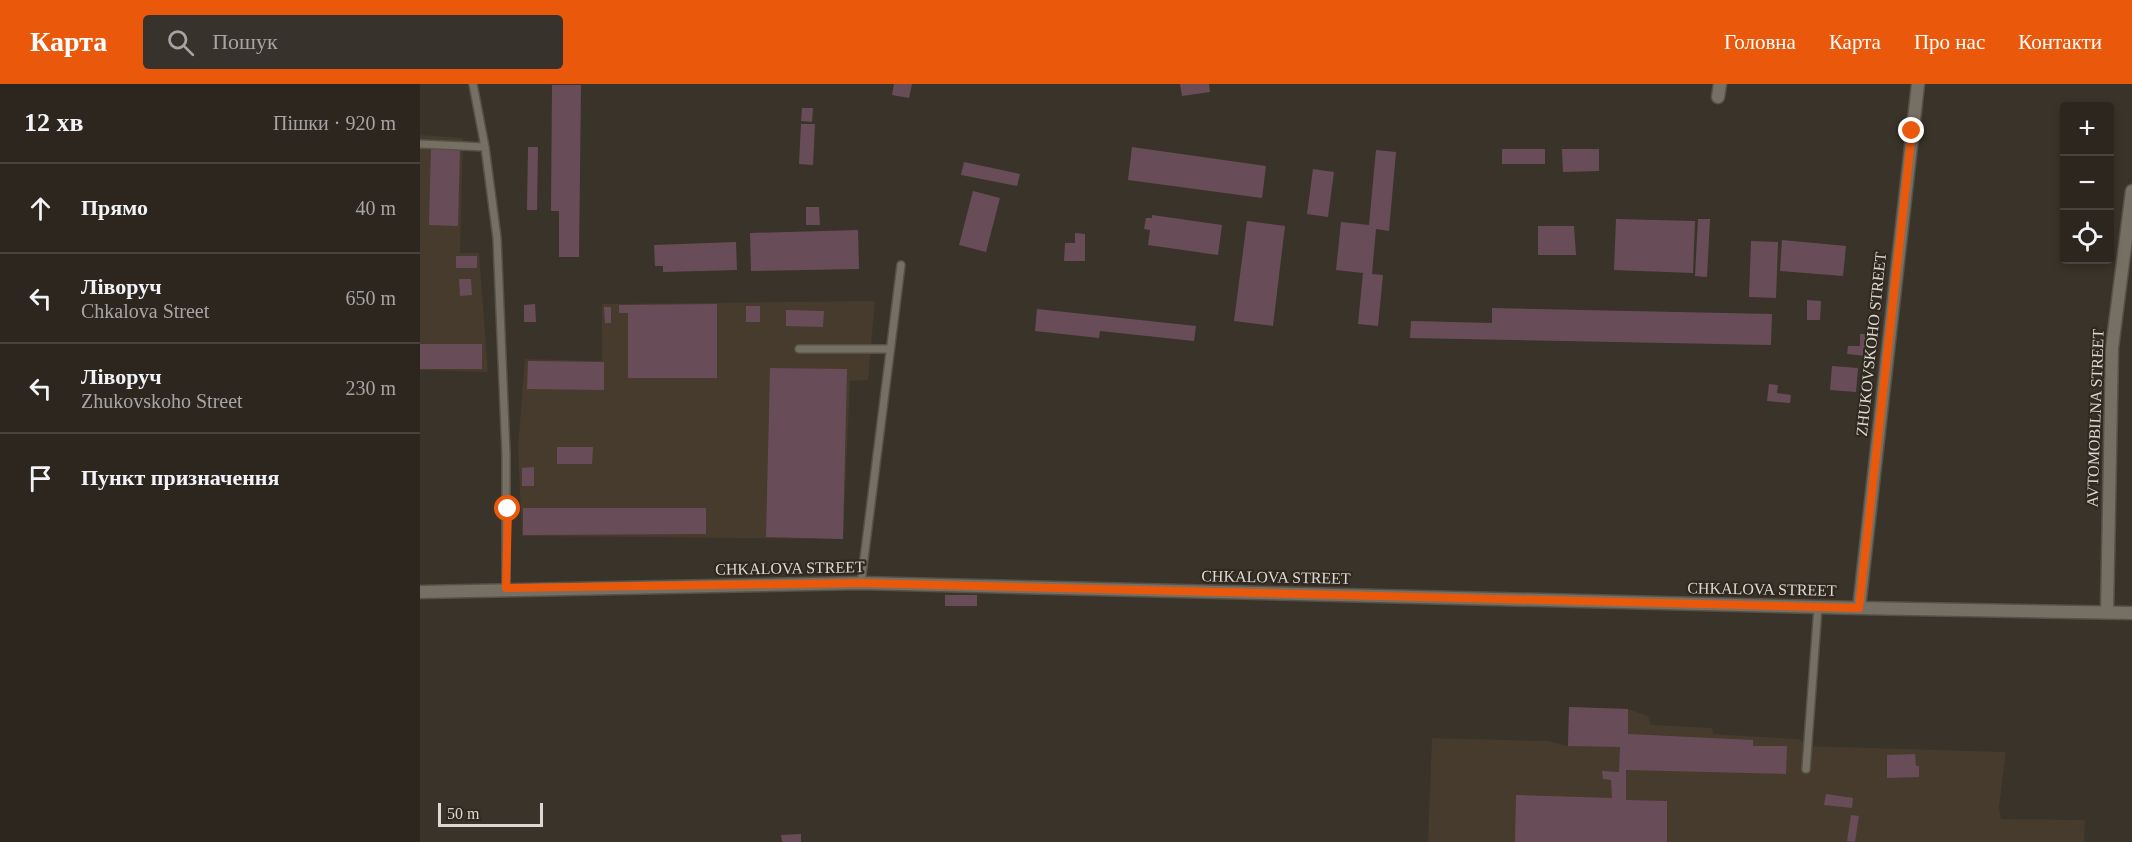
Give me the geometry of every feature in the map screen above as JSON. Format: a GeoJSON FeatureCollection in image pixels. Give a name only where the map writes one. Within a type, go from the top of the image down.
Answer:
{"type":"FeatureCollection","features":[{"type":"Feature","properties":{"kind":"street","name":"ZHUKOVSKOHO STREET"},"geometry":{"type":"LineString","coordinates":[[1859,608],[1918,84]]}},
{"type":"Feature","properties":{"kind":"street","name":"AVTOMOBILNA STREET"},"geometry":{"type":"LineString","coordinates":[[2107,612],[2112,348],[2132,191]]}},
{"type":"Feature","properties":{"kind":"street","name":"CHKALOVA STREET"},"geometry":{"type":"LineString","coordinates":[[420,592],[506,588],[861,583],[2132,613]]}},
{"type":"Feature","properties":{"kind":"lane"},"geometry":{"type":"LineString","coordinates":[[473,84],[485,147],[497,249],[507,465],[506,588]]}},
{"type":"Feature","properties":{"kind":"lane"},"geometry":{"type":"LineString","coordinates":[[420,144],[485,147]]}},
{"type":"Feature","properties":{"kind":"lane"},"geometry":{"type":"LineString","coordinates":[[861,583],[901,265]]}},
{"type":"Feature","properties":{"kind":"lane"},"geometry":{"type":"LineString","coordinates":[[799,349],[890,349]]}},
{"type":"Feature","properties":{"kind":"lane"},"geometry":{"type":"LineString","coordinates":[[1806,769],[1818,607]]}},
{"type":"Feature","properties":{"kind":"shaded area"},"geometry":{"type":"Polygon","coordinates":[[[420,135],[463,138],[460,253],[479,253],[488,372],[420,370],[420,135]]]}},
{"type":"Feature","properties":{"kind":"shaded area"},"geometry":{"type":"Polygon","coordinates":[[[875,301],[868,380],[850,381],[843,539],[522,536],[518,446],[525,359],[602,361],[602,304],[875,301]]]}},
{"type":"Feature","properties":{"kind":"shaded area"},"geometry":{"type":"Polygon","coordinates":[[[1569,707],[1628,709],[1648,716],[1651,725],[1712,728],[1713,734],[1799,739],[1808,746],[2006,752],[1999,808],[2001,819],[2085,820],[2084,842],[1428,842],[1432,738],[1548,741],[1568,746],[1569,707]]]}},
{"type":"Feature","properties":{"kind":"building"},"geometry":{"type":"Polygon","coordinates":[[[894,84],[912,84],[909,98],[892,95],[894,84]]]}},
{"type":"Feature","properties":{"kind":"building"},"geometry":{"type":"Polygon","coordinates":[[[1180,84],[1209,84],[1210,92],[1182,96],[1180,84]]]}},
{"type":"Feature","properties":{"kind":"building"},"geometry":{"type":"Polygon","coordinates":[[[552,85],[581,85],[579,257],[559,257],[559,211],[551,211],[552,85]]]}},
{"type":"Feature","properties":{"kind":"building"},"geometry":{"type":"Polygon","coordinates":[[[802,108],[813,108],[812,122],[801,121],[802,108]]]}},
{"type":"Feature","properties":{"kind":"building"},"geometry":{"type":"Polygon","coordinates":[[[801,124],[815,124],[813,165],[799,164],[801,124]]]}},
{"type":"Feature","properties":{"kind":"building"},"geometry":{"type":"Polygon","coordinates":[[[431,147],[460,148],[458,226],[429,225],[431,147]]]}},
{"type":"Feature","properties":{"kind":"building"},"geometry":{"type":"Polygon","coordinates":[[[528,147],[538,147],[537,210],[527,210],[528,147]]]}},
{"type":"Feature","properties":{"kind":"building"},"geometry":{"type":"Polygon","coordinates":[[[1132,147],[1266,166],[1262,198],[1128,180],[1132,147]]]}},
{"type":"Feature","properties":{"kind":"building"},"geometry":{"type":"Polygon","coordinates":[[[1502,149],[1545,149],[1545,164],[1502,164],[1502,149]]]}},
{"type":"Feature","properties":{"kind":"building"},"geometry":{"type":"Polygon","coordinates":[[[1562,149],[1599,149],[1599,171],[1563,172],[1562,149]]]}},
{"type":"Feature","properties":{"kind":"building"},"geometry":{"type":"Polygon","coordinates":[[[1376,150],[1396,152],[1389,231],[1376,229],[1372,274],[1383,275],[1378,326],[1358,324],[1363,273],[1336,270],[1341,222],[1369,225],[1376,150]]]}},
{"type":"Feature","properties":{"kind":"building"},"geometry":{"type":"Polygon","coordinates":[[[964,162],[1020,174],[1017,186],[961,175],[964,162]]]}},
{"type":"Feature","properties":{"kind":"building"},"geometry":{"type":"Polygon","coordinates":[[[1313,169],[1334,172],[1328,217],[1307,214],[1313,169]]]}},
{"type":"Feature","properties":{"kind":"building"},"geometry":{"type":"Polygon","coordinates":[[[973,191],[1000,198],[986,252],[959,245],[973,191]]]}},
{"type":"Feature","properties":{"kind":"building"},"geometry":{"type":"Polygon","coordinates":[[[806,207],[819,207],[820,225],[806,225],[806,207]]]}},
{"type":"Feature","properties":{"kind":"building"},"geometry":{"type":"Polygon","coordinates":[[[1152,215],[1222,225],[1218,255],[1148,245],[1150,230],[1144,229],[1146,218],[1152,218],[1152,215]]]}},
{"type":"Feature","properties":{"kind":"building"},"geometry":{"type":"Polygon","coordinates":[[[1616,219],[1695,221],[1693,273],[1614,270],[1616,219]]]}},
{"type":"Feature","properties":{"kind":"building"},"geometry":{"type":"Polygon","coordinates":[[[1698,219],[1710,219],[1707,277],[1695,276],[1698,219]]]}},
{"type":"Feature","properties":{"kind":"building"},"geometry":{"type":"Polygon","coordinates":[[[1247,221],[1285,226],[1273,326],[1234,321],[1247,221]]]}},
{"type":"Feature","properties":{"kind":"building"},"geometry":{"type":"Polygon","coordinates":[[[1538,226],[1574,226],[1576,255],[1538,255],[1538,226]]]}},
{"type":"Feature","properties":{"kind":"building"},"geometry":{"type":"Polygon","coordinates":[[[858,230],[859,269],[751,271],[750,233],[858,230]]]}},
{"type":"Feature","properties":{"kind":"building"},"geometry":{"type":"Polygon","coordinates":[[[1075,233],[1085,234],[1085,261],[1064,261],[1065,243],[1075,243],[1075,233]]]}},
{"type":"Feature","properties":{"kind":"building"},"geometry":{"type":"Polygon","coordinates":[[[1782,240],[1846,246],[1843,276],[1780,271],[1782,240]]]}},
{"type":"Feature","properties":{"kind":"building"},"geometry":{"type":"Polygon","coordinates":[[[1751,241],[1778,242],[1776,298],[1749,297],[1751,241]]]}},
{"type":"Feature","properties":{"kind":"building"},"geometry":{"type":"Polygon","coordinates":[[[736,242],[737,270],[663,272],[663,266],[655,266],[654,245],[736,242]]]}},
{"type":"Feature","properties":{"kind":"building"},"geometry":{"type":"Polygon","coordinates":[[[456,256],[477,256],[477,268],[456,268],[456,256]]]}},
{"type":"Feature","properties":{"kind":"building"},"geometry":{"type":"Polygon","coordinates":[[[459,279],[471,279],[472,295],[460,296],[459,279]]]}},
{"type":"Feature","properties":{"kind":"building"},"geometry":{"type":"Polygon","coordinates":[[[1807,300],[1821,301],[1820,320],[1807,320],[1807,300]]]}},
{"type":"Feature","properties":{"kind":"building"},"geometry":{"type":"Polygon","coordinates":[[[535,304],[536,322],[524,322],[524,305],[535,304]]]}},
{"type":"Feature","properties":{"kind":"building"},"geometry":{"type":"Polygon","coordinates":[[[717,304],[717,378],[628,378],[628,313],[619,313],[619,305],[717,304]]]}},
{"type":"Feature","properties":{"kind":"building"},"geometry":{"type":"Polygon","coordinates":[[[746,306],[760,306],[760,322],[746,322],[746,306]]]}},
{"type":"Feature","properties":{"kind":"building"},"geometry":{"type":"Polygon","coordinates":[[[604,307],[611,307],[611,323],[605,323],[604,307]]]}},
{"type":"Feature","properties":{"kind":"building"},"geometry":{"type":"Polygon","coordinates":[[[1492,308],[1772,314],[1771,345],[1410,338],[1411,321],[1492,323],[1492,308]]]}},
{"type":"Feature","properties":{"kind":"building"},"geometry":{"type":"Polygon","coordinates":[[[1037,309],[1196,326],[1194,341],[1100,331],[1099,338],[1035,331],[1037,309]]]}},
{"type":"Feature","properties":{"kind":"building"},"geometry":{"type":"Polygon","coordinates":[[[786,310],[824,311],[823,327],[786,326],[786,310]]]}},
{"type":"Feature","properties":{"kind":"building"},"geometry":{"type":"Polygon","coordinates":[[[1860,334],[1869,334],[1867,356],[1847,354],[1848,346],[1860,346],[1860,334]]]}},
{"type":"Feature","properties":{"kind":"building"},"geometry":{"type":"Polygon","coordinates":[[[420,344],[482,344],[482,369],[420,369],[420,344]]]}},
{"type":"Feature","properties":{"kind":"building"},"geometry":{"type":"Polygon","coordinates":[[[528,361],[604,362],[604,390],[527,389],[528,361]]]}},
{"type":"Feature","properties":{"kind":"building"},"geometry":{"type":"Polygon","coordinates":[[[1832,366],[1858,368],[1856,392],[1830,390],[1832,366]]]}},
{"type":"Feature","properties":{"kind":"building"},"geometry":{"type":"Polygon","coordinates":[[[770,368],[847,369],[843,539],[766,537],[770,368]]]}},
{"type":"Feature","properties":{"kind":"building"},"geometry":{"type":"Polygon","coordinates":[[[1769,384],[1778,385],[1777,393],[1791,395],[1790,403],[1767,401],[1769,384]]]}},
{"type":"Feature","properties":{"kind":"building"},"geometry":{"type":"Polygon","coordinates":[[[557,447],[593,447],[592,464],[557,464],[557,447]]]}},
{"type":"Feature","properties":{"kind":"building"},"geometry":{"type":"Polygon","coordinates":[[[534,467],[534,486],[522,486],[522,468],[534,467]]]}},
{"type":"Feature","properties":{"kind":"building"},"geometry":{"type":"Polygon","coordinates":[[[523,508],[706,508],[706,534],[523,535],[523,508]]]}},
{"type":"Feature","properties":{"kind":"building"},"geometry":{"type":"Polygon","coordinates":[[[945,595],[977,595],[977,606],[945,606],[945,595]]]}},
{"type":"Feature","properties":{"kind":"building"},"geometry":{"type":"Polygon","coordinates":[[[1569,707],[1628,709],[1628,734],[1753,740],[1753,746],[1787,746],[1786,774],[1626,770],[1626,800],[1667,801],[1667,842],[1515,842],[1516,795],[1612,798],[1611,780],[1603,779],[1602,771],[1619,772],[1620,747],[1568,746],[1569,707]]]}},
{"type":"Feature","properties":{"kind":"building"},"geometry":{"type":"Polygon","coordinates":[[[1915,754],[1916,766],[1919,766],[1919,777],[1887,778],[1887,755],[1915,754]]]}},
{"type":"Feature","properties":{"kind":"building"},"geometry":{"type":"Polygon","coordinates":[[[1826,794],[1853,798],[1852,808],[1824,805],[1826,794]]]}},
{"type":"Feature","properties":{"kind":"building"},"geometry":{"type":"Polygon","coordinates":[[[1851,815],[1859,816],[1855,842],[1847,841],[1851,815]]]}},
{"type":"Feature","properties":{"kind":"building"},"geometry":{"type":"Polygon","coordinates":[[[801,834],[801,842],[782,842],[781,835],[801,834]]]}},
{"type":"Feature","properties":{"kind":"route"},"geometry":{"type":"LineString","coordinates":[[508,509],[506,588],[861,583],[1859,608],[1912,131]]}}]}
